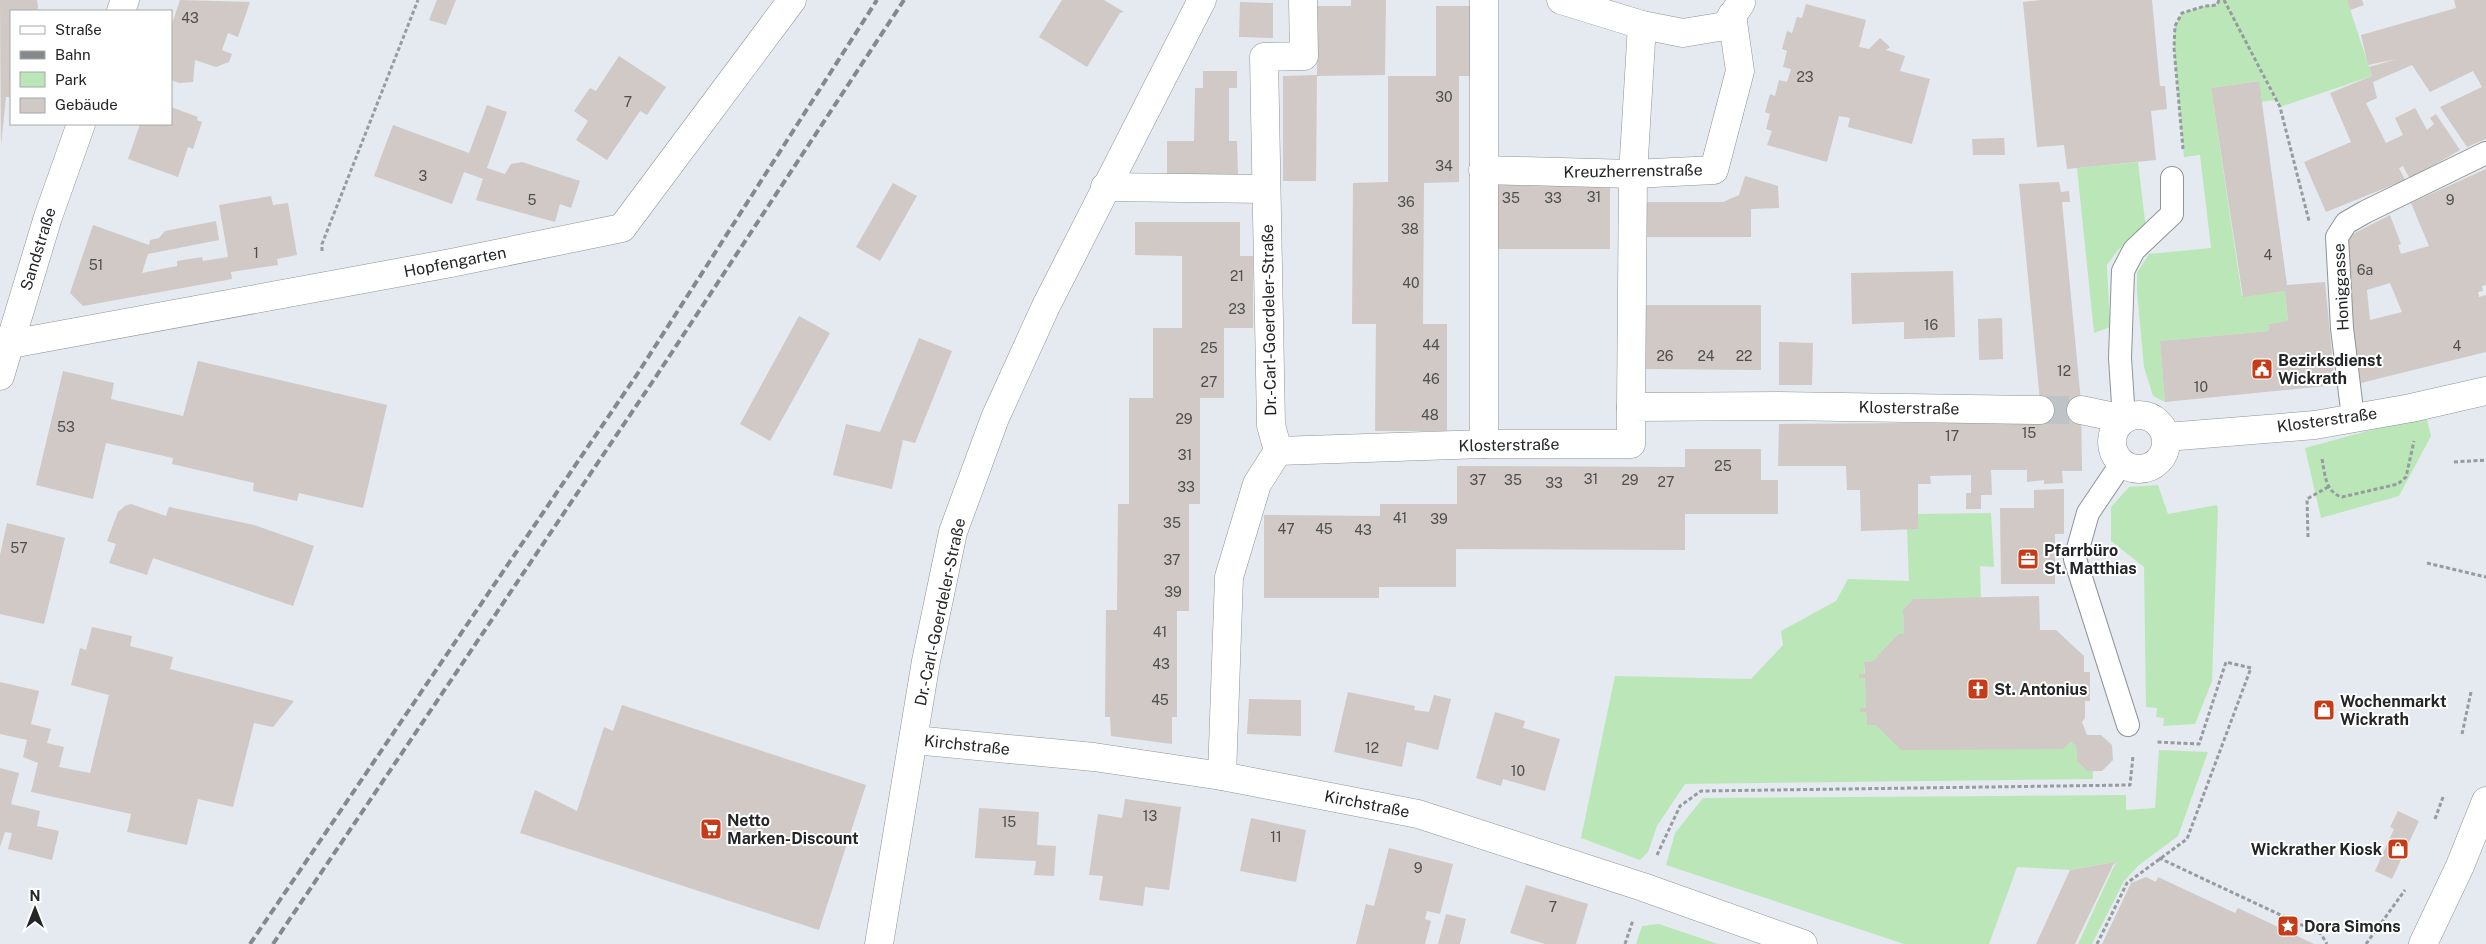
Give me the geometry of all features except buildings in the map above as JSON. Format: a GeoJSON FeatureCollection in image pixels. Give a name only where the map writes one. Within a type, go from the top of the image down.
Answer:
{"type":"FeatureCollection","features":[{"type":"Feature","properties":{"kind":"street","name":"Hopfengarten"},"geometry":{"type":"LineString","coordinates":[[4,345],[451,263],[622,228],[792,0]]}},
{"type":"Feature","properties":{"kind":"street","name":"Dr.-Carl-Goerdeler-Straße"},"geometry":{"type":"LineString","coordinates":[[879,944],[926,661],[954,532],[995,418],[1046,306],[1202,0]]}},
{"type":"Feature","properties":{"kind":"street","name":"Dr.-Carl-Goerdeler-Straße"},"geometry":{"type":"LineString","coordinates":[[1278,451],[1271,424],[1264,57],[1304,56],[1303,0]]}},
{"type":"Feature","properties":{"kind":"street"},"geometry":{"type":"LineString","coordinates":[[1484,0],[1484,444]]}},
{"type":"Feature","properties":{"kind":"street","name":"Kreuzherrenstraße"},"geometry":{"type":"LineString","coordinates":[[1561,0],[1642,25],[1682,33],[1725,26],[1738,8]]}},
{"type":"Feature","properties":{"kind":"street","name":"Kreuzherrenstraße"},"geometry":{"type":"LineString","coordinates":[[1483,170],[1633,174],[1714,170],[1740,71],[1738,8]]}},
{"type":"Feature","properties":{"kind":"street"},"geometry":{"type":"LineString","coordinates":[[1631,408],[1633,174],[1642,25]]}},
{"type":"Feature","properties":{"kind":"street","name":"Sandstraße"},"geometry":{"type":"LineString","coordinates":[[0,376],[4,345],[81,125]]}},
{"type":"Feature","properties":{"kind":"street"},"geometry":{"type":"LineString","coordinates":[[1105,187],[1266,189]]}},
{"type":"Feature","properties":{"kind":"street","name":"Klosterstraße"},"geometry":{"type":"LineString","coordinates":[[2166,437],[2315,424],[2411,408],[2486,391]]}},
{"type":"Feature","properties":{"kind":"street","name":"Klosterstraße"},"geometry":{"type":"LineString","coordinates":[[1278,451],[1484,444],[1631,444],[1631,408],[1779,406],[2041,410]]}},
{"type":"Feature","properties":{"kind":"street"},"geometry":{"type":"LineString","coordinates":[[2081,410],[2124,419]]}},
{"type":"Feature","properties":{"kind":"street"},"geometry":{"type":"LineString","coordinates":[[2132,415],[2150,417],[2163,428],[2166,437],[2164,453],[2153,466],[2137,470],[2121,464],[2112,450],[2111,440],[2113,432],[2124,419],[2132,415]]}},
{"type":"Feature","properties":{"kind":"street"},"geometry":{"type":"LineString","coordinates":[[1222,776],[1229,577],[1257,484],[1278,451]]}},
{"type":"Feature","properties":{"kind":"street","name":"Kirchstraße"},"geometry":{"type":"LineString","coordinates":[[914,740],[1094,758],[1222,776],[1418,814],[1643,887],[1803,944]]}},
{"type":"Feature","properties":{"kind":"street"},"geometry":{"type":"LineString","coordinates":[[2424,944],[2460,866],[2486,801]]}},
{"type":"Feature","properties":{"kind":"lane","name":"Honiggasse"},"geometry":{"type":"LineString","coordinates":[[2353,418],[2342,328],[2337,237],[2346,223],[2365,212],[2486,153]]}},
{"type":"Feature","properties":{"kind":"lane"},"geometry":{"type":"LineString","coordinates":[[2124,419],[2120,358],[2123,271],[2134,250],[2172,214],[2172,178]]}},
{"type":"Feature","properties":{"kind":"lane"},"geometry":{"type":"LineString","coordinates":[[2121,464],[2088,513],[2075,559],[2128,725]]}},
{"type":"Feature","properties":{"kind":"path"},"geometry":{"type":"LineString","coordinates":[[322,244],[418,0]]}},
{"type":"Feature","properties":{"kind":"path"},"geometry":{"type":"LineString","coordinates":[[2172,178],[2184,157],[2174,48],[2175,26],[2182,13],[2205,6],[2217,5],[2219,0]]}},
{"type":"Feature","properties":{"kind":"path"},"geometry":{"type":"LineString","coordinates":[[2224,0],[2280,107],[2310,223],[2337,237]]}},
{"type":"Feature","properties":{"kind":"path"},"geometry":{"type":"LineString","coordinates":[[2315,424],[2328,488],[2335,495],[2342,497],[2398,484],[2406,477],[2414,444],[2411,408]]}},
{"type":"Feature","properties":{"kind":"path"},"geometry":{"type":"LineString","coordinates":[[2454,462],[2486,460]]}},
{"type":"Feature","properties":{"kind":"path"},"geometry":{"type":"LineString","coordinates":[[2308,537],[2307,499],[2328,488]]}},
{"type":"Feature","properties":{"kind":"path"},"geometry":{"type":"LineString","coordinates":[[2427,563],[2486,577]]}},
{"type":"Feature","properties":{"kind":"path"},"geometry":{"type":"LineString","coordinates":[[2097,944],[2128,883],[2159,858],[2187,839],[2251,668],[2226,662],[2199,744],[2154,742]]}},
{"type":"Feature","properties":{"kind":"path"},"geometry":{"type":"LineString","coordinates":[[2462,734],[2471,692]]}},
{"type":"Feature","properties":{"kind":"path"},"geometry":{"type":"LineString","coordinates":[[1657,856],[1680,806],[1701,791],[2130,785],[2133,750]]}},
{"type":"Feature","properties":{"kind":"path"},"geometry":{"type":"LineString","coordinates":[[2435,819],[2442,797]]}},
{"type":"Feature","properties":{"kind":"path"},"geometry":{"type":"LineString","coordinates":[[2159,858],[2321,934],[2327,944]]}},
{"type":"Feature","properties":{"kind":"path"},"geometry":{"type":"LineString","coordinates":[[2366,944],[2405,890]]}},
{"type":"Feature","properties":{"kind":"green space"},"geometry":{"type":"Polygon","coordinates":[[[2219,0],[2347,0],[2372,76],[2280,107],[2251,52],[2275,100],[2261,102],[2258,81],[2211,88],[2242,296],[2285,291],[2288,321],[2268,324],[2269,331],[2160,341],[2165,402],[2153,396],[2144,367],[2137,273],[2149,254],[2211,248],[2200,155],[2184,157],[2174,48],[2175,26],[2182,13],[2205,6],[2217,5],[2219,0]]]}},
{"type":"Feature","properties":{"kind":"green space"},"geometry":{"type":"Polygon","coordinates":[[[2138,162],[2146,229],[2118,250],[2107,265],[2110,327],[2094,333],[2077,168],[2138,162]]]}},
{"type":"Feature","properties":{"kind":"green space"},"geometry":{"type":"Polygon","coordinates":[[[2426,415],[2431,436],[2399,496],[2321,518],[2305,448],[2426,415]]]}},
{"type":"Feature","properties":{"kind":"green space"},"geometry":{"type":"Polygon","coordinates":[[[2158,485],[2168,514],[2217,505],[2218,510],[2212,681],[2195,724],[2163,726],[2164,718],[2156,717],[2157,708],[2146,707],[2144,567],[2111,541],[2111,507],[2129,487],[2158,485]]]}},
{"type":"Feature","properties":{"kind":"green space"},"geometry":{"type":"Polygon","coordinates":[[[1991,513],[1994,567],[1980,566],[1981,598],[1913,599],[1903,610],[1904,634],[1898,634],[1873,661],[1864,662],[1867,724],[2063,749],[2071,742],[2076,746],[2077,761],[2087,771],[2093,771],[2093,779],[1685,784],[1657,826],[1648,852],[1640,860],[1581,838],[1615,676],[1751,679],[1783,645],[1781,631],[1836,601],[1848,579],[1909,581],[1907,529],[1918,529],[1918,514],[1991,513]]]}},
{"type":"Feature","properties":{"kind":"green space"},"geometry":{"type":"Polygon","coordinates":[[[2159,750],[2208,752],[2178,836],[2139,865],[2124,881],[2092,944],[2078,944],[2116,862],[2070,870],[2017,867],[1989,944],[1904,944],[1666,865],[1675,833],[1703,798],[2126,795],[2126,810],[2155,808],[2159,750]]]}},
{"type":"Feature","properties":{"kind":"green space"},"geometry":{"type":"Polygon","coordinates":[[[1659,924],[1718,944],[1636,944],[1642,926],[1659,924]]]}},
{"type":"Feature","properties":{"kind":"tunnel"},"geometry":{"type":"LineString","coordinates":[[2041,410],[2081,410]]}},
{"type":"Feature","properties":{"kind":"railway"},"geometry":{"type":"LineString","coordinates":[[250,944],[638,373],[877,0]]}},
{"type":"Feature","properties":{"kind":"railway"},"geometry":{"type":"LineString","coordinates":[[273,944],[653,381],[904,0]]}},
{"type":"Feature","properties":{"kind":"place","name":"Bezirksdienst Wickrath"},"geometry":{"type":"Point","coordinates":[2262,369]}},
{"type":"Feature","properties":{"kind":"place","name":"Pfarrbüro St. Matthias"},"geometry":{"type":"Point","coordinates":[2028,559]}},
{"type":"Feature","properties":{"kind":"place","name":"St. Antonius"},"geometry":{"type":"Point","coordinates":[1978,689]}},
{"type":"Feature","properties":{"kind":"place","name":"Wochenmarkt Wickrath"},"geometry":{"type":"Point","coordinates":[2324,710]}},
{"type":"Feature","properties":{"kind":"place","name":"Netto Marken-Discount"},"geometry":{"type":"Point","coordinates":[711,829]}},
{"type":"Feature","properties":{"kind":"place","name":"Wickrather Kiosk"},"geometry":{"type":"Point","coordinates":[2398,849]}},
{"type":"Feature","properties":{"kind":"place","name":"Dora Simons"},"geometry":{"type":"Point","coordinates":[2288,926]}}]}
